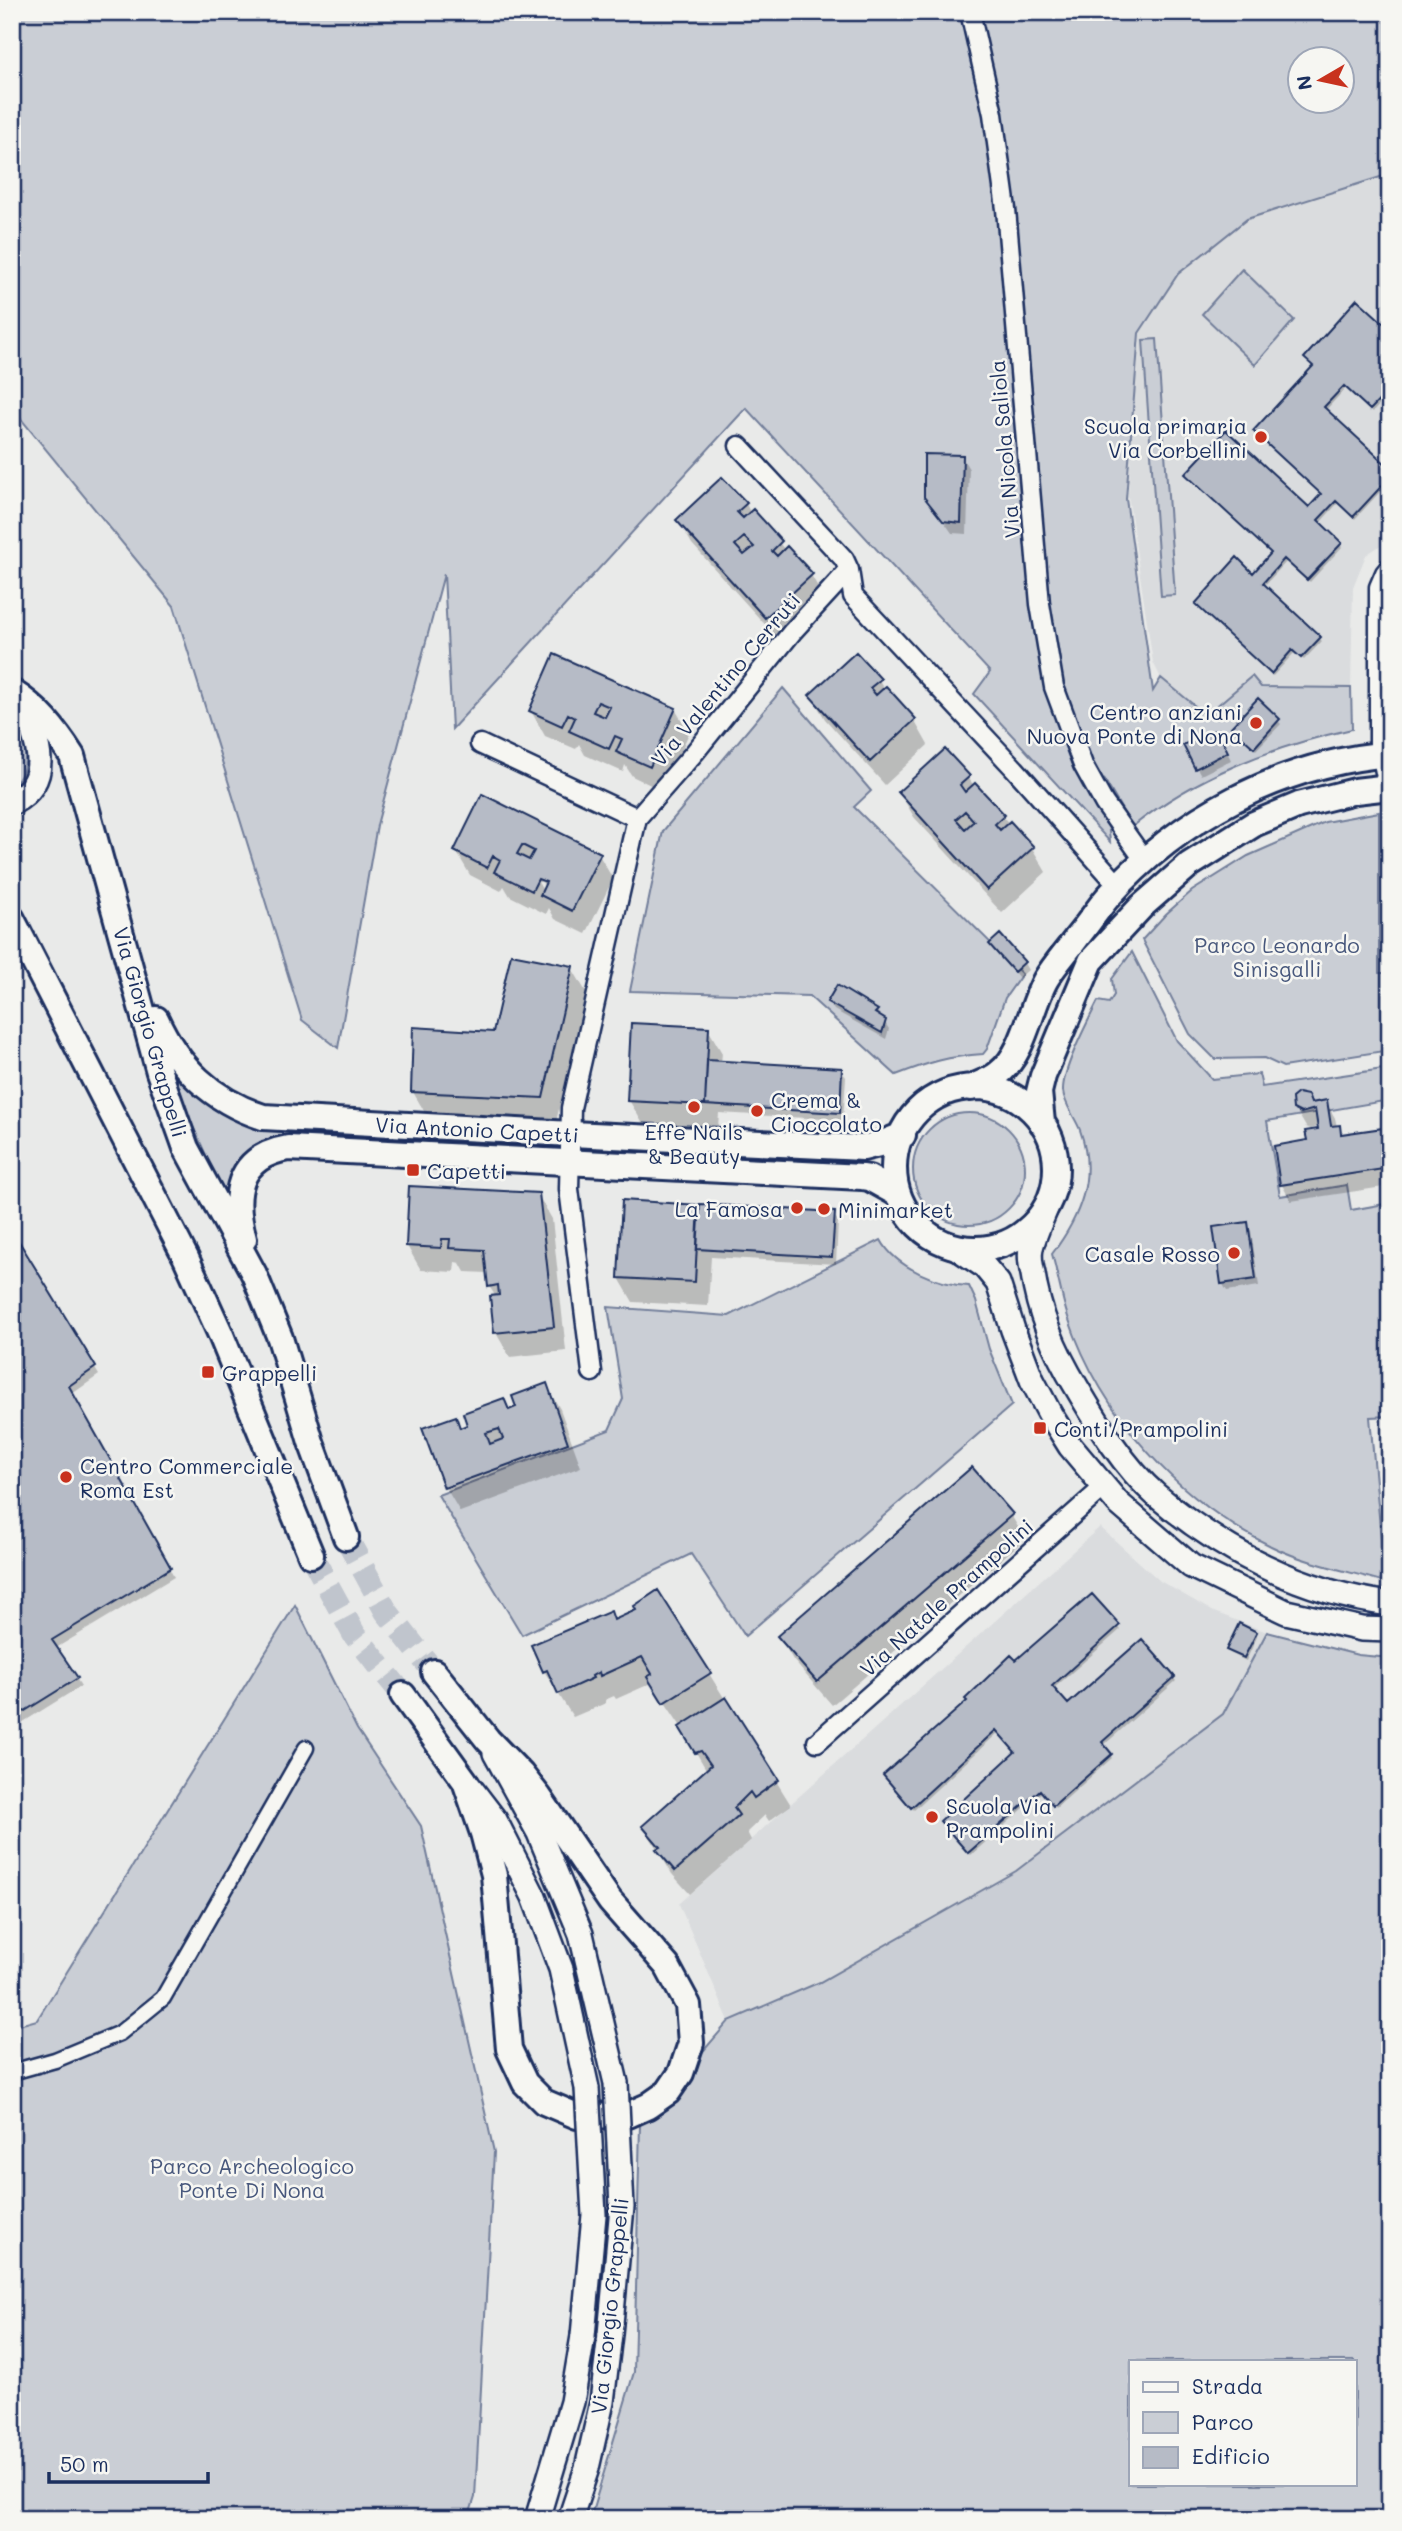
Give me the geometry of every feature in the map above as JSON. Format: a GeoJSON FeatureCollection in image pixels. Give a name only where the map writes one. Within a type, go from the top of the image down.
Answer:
{"type":"FeatureCollection","features":[{"type":"Feature","properties":{"kind":"main road","name":"Via Giorgio Grappelli"},"geometry":{"type":"LineString","coordinates":[[14,694],[41,715],[72,756],[159,1072],[186,1148],[254,1274],[280,1338],[311,1442],[346,1536]]}},
{"type":"Feature","properties":{"kind":"main road"},"geometry":{"type":"LineString","coordinates":[[971,1088],[999,1074],[1012,1060],[1046,979],[1107,898],[1145,861],[1183,831],[1245,793],[1293,774],[1356,757],[1386,754]]}},
{"type":"Feature","properties":{"kind":"main road"},"geometry":{"type":"LineString","coordinates":[[1042,1123],[1039,1092],[1043,1076],[1091,961],[1142,906],[1189,866],[1254,824],[1299,805],[1355,791],[1389,787]]}},
{"type":"Feature","properties":{"kind":"main road"},"geometry":{"type":"LineString","coordinates":[[12,919],[186,1258],[221,1335],[311,1555]]}},
{"type":"Feature","properties":{"kind":"main road","name":"Via Antonio Capetti"},"geometry":{"type":"LineString","coordinates":[[129,960],[168,1045],[183,1065],[213,1093],[245,1111],[263,1117],[863,1148],[903,1135]]}},
{"type":"Feature","properties":{"kind":"main road"},"geometry":{"type":"LineString","coordinates":[[971,1088],[993,1089],[1012,1095],[1026,1105],[1042,1123],[1052,1137],[1059,1158],[1058,1177],[1046,1208],[1031,1226],[1009,1239],[985,1247],[957,1248],[933,1241],[904,1211],[896,1193],[893,1173],[895,1155],[903,1135],[918,1114],[936,1098],[971,1088]]}},
{"type":"Feature","properties":{"kind":"main road","name":"Via Antonio Capetti"},"geometry":{"type":"LineString","coordinates":[[254,1274],[237,1214],[239,1187],[244,1175],[261,1157],[271,1151],[301,1148],[862,1177],[896,1193]]}},
{"type":"Feature","properties":{"kind":"main road","name":"Via Giorgio Grappelli"},"geometry":{"type":"LineString","coordinates":[[435,1672],[488,1740]]}},
{"type":"Feature","properties":{"kind":"main road","name":"Via Giorgio Grappelli"},"geometry":{"type":"LineString","coordinates":[[403,1695],[465,1781]]}},
{"type":"Feature","properties":{"kind":"main road"},"geometry":{"type":"LineString","coordinates":[[465,1781],[494,1875],[509,2049],[525,2083],[544,2102],[577,2116],[628,2115],[648,2106],[668,2092],[681,2073],[691,2043],[688,2006],[667,1966],[610,1901],[521,1774],[488,1740]]}},
{"type":"Feature","properties":{"kind":"street","name":"Via Nicola Saliola"},"geometry":{"type":"LineString","coordinates":[[970,12],[993,114],[1006,209],[1040,604],[1054,687],[1083,765],[1104,803],[1145,861]]}},
{"type":"Feature","properties":{"kind":"street"},"geometry":{"type":"LineString","coordinates":[[739,446],[844,559],[849,570],[853,596],[1119,886]]}},
{"type":"Feature","properties":{"kind":"street"},"geometry":{"type":"LineString","coordinates":[[1389,787],[1386,754],[1379,726],[1379,587],[1381,579],[1390,567]]}},
{"type":"Feature","properties":{"kind":"street","name":"Via Valentino Cerruti"},"geometry":{"type":"LineString","coordinates":[[569,1162],[571,1108],[637,818],[695,752],[793,631],[849,570]]}},
{"type":"Feature","properties":{"kind":"street"},"geometry":{"type":"LineString","coordinates":[[12,803],[26,796],[36,779],[39,765],[35,734],[14,694]]}},
{"type":"Feature","properties":{"kind":"street"},"geometry":{"type":"LineString","coordinates":[[480,744],[637,818]]}},
{"type":"Feature","properties":{"kind":"street"},"geometry":{"type":"LineString","coordinates":[[12,943],[54,1001]]}},
{"type":"Feature","properties":{"kind":"street","name":"Via Antonio Capetti"},"geometry":{"type":"LineString","coordinates":[[569,1162],[569,1189],[592,1372]]}},
{"type":"Feature","properties":{"kind":"street"},"geometry":{"type":"LineString","coordinates":[[1046,1208],[1030,1257],[1035,1290],[1053,1345],[1106,1437],[1142,1479],[1155,1493],[1218,1541],[1283,1576],[1322,1591],[1390,1604]]}},
{"type":"Feature","properties":{"kind":"street"},"geometry":{"type":"LineString","coordinates":[[957,1248],[984,1266],[998,1283],[1032,1380],[1070,1446],[1111,1495],[1191,1566],[1286,1612],[1354,1628],[1390,1630]]}},
{"type":"Feature","properties":{"kind":"street","name":"Via Natale Prampolini"},"geometry":{"type":"LineString","coordinates":[[817,1742],[1111,1495],[1142,1479]]}},
{"type":"Feature","properties":{"kind":"street","name":"Via Giorgio Grappelli"},"geometry":{"type":"LineString","coordinates":[[488,1740],[539,1833],[581,1934],[616,2083],[622,2207],[610,2334],[602,2402],[587,2468],[570,2519]]}},
{"type":"Feature","properties":{"kind":"street"},"geometry":{"type":"LineString","coordinates":[[12,2072],[55,2060],[120,2033],[163,1998],[306,1748]]}},
{"type":"Feature","properties":{"kind":"street","name":"Via Giorgio Grappelli"},"geometry":{"type":"LineString","coordinates":[[465,1781],[495,1820],[534,1896],[561,1969],[587,2088],[594,2215],[583,2336],[572,2402],[537,2519]]}},
{"type":"Feature","properties":{"kind":"shaded area","name":"Scuola primaria Via Corbellini"},"geometry":{"type":"Polygon","coordinates":[[[1390,174],[1390,539],[1366,555],[1353,587],[1351,688],[1261,687],[1252,676],[1206,715],[1161,678],[1153,662],[1128,495],[1139,333],[1178,274],[1247,219],[1390,174]]]}},
{"type":"Feature","properties":{"kind":"shaded area","name":"Scuola Via Prampolini"},"geometry":{"type":"Polygon","coordinates":[[[1100,1527],[1160,1581],[1214,1612],[1267,1632],[1223,1714],[1016,1871],[820,1982],[729,2021],[679,1904],[1100,1527]]]}},
{"type":"Feature","properties":{"kind":"green space"},"geometry":{"type":"Polygon","coordinates":[[[12,12],[1390,12],[1390,174],[1247,219],[1178,274],[1139,333],[1126,499],[1153,691],[1161,678],[1206,715],[1252,676],[1261,687],[1351,688],[1352,729],[1264,754],[1236,765],[1183,792],[1132,827],[1104,779],[1110,842],[974,694],[990,672],[746,408],[452,729],[444,574],[377,825],[338,1048],[302,1020],[174,606],[12,408],[12,12]]]}},
{"type":"Feature","properties":{"kind":"green space"},"geometry":{"type":"Polygon","coordinates":[[[1242,269],[1294,320],[1255,365],[1202,314],[1242,269]]]}},
{"type":"Feature","properties":{"kind":"green space"},"geometry":{"type":"Polygon","coordinates":[[[1157,339],[1175,595],[1161,596],[1143,340],[1157,339]]]}},
{"type":"Feature","properties":{"kind":"green space"},"geometry":{"type":"Polygon","coordinates":[[[783,688],[871,791],[854,807],[1022,974],[1005,998],[983,1054],[938,1061],[896,1075],[809,996],[630,991],[663,831],[783,688]]]}},
{"type":"Feature","properties":{"kind":"green space"},"geometry":{"type":"Polygon","coordinates":[[[12,723],[22,738],[25,755],[22,772],[12,787],[12,723]]]}},
{"type":"Feature","properties":{"kind":"green space","name":"Parco Leonardo Sinisgalli"},"geometry":{"type":"Polygon","coordinates":[[[1379,812],[1379,973],[1390,973],[1390,1050],[1283,1067],[1264,1058],[1215,1059],[1190,1034],[1142,940],[1192,891],[1248,856],[1325,822],[1379,812]]]}},
{"type":"Feature","properties":{"kind":"green space"},"geometry":{"type":"Polygon","coordinates":[[[1132,952],[1177,1041],[1212,1079],[1259,1074],[1262,1087],[1390,1068],[1390,1100],[1267,1121],[1280,1196],[1347,1185],[1351,1210],[1390,1203],[1390,1416],[1370,1417],[1385,1582],[1286,1553],[1239,1528],[1206,1506],[1148,1452],[1101,1388],[1082,1353],[1068,1317],[1052,1254],[1078,1211],[1086,1180],[1085,1147],[1080,1130],[1065,1101],[1064,1082],[1076,1046],[1098,1001],[1109,1003],[1114,995],[1112,979],[1132,952]]]}},
{"type":"Feature","properties":{"kind":"green space"},"geometry":{"type":"Polygon","coordinates":[[[179,1076],[260,1126],[289,1131],[289,1135],[265,1141],[256,1147],[245,1163],[231,1195],[225,1197],[171,1078],[179,1076]]]}},
{"type":"Feature","properties":{"kind":"green space"},"geometry":{"type":"Polygon","coordinates":[[[969,1113],[991,1117],[1009,1129],[1021,1147],[1025,1169],[1021,1191],[1009,1209],[991,1221],[969,1225],[947,1221],[929,1209],[917,1191],[913,1169],[917,1147],[929,1129],[947,1117],[969,1113]]]}},
{"type":"Feature","properties":{"kind":"green space"},"geometry":{"type":"Polygon","coordinates":[[[881,1240],[897,1259],[919,1273],[945,1282],[969,1286],[976,1301],[989,1349],[1012,1405],[745,1636],[691,1554],[522,1635],[438,1495],[609,1430],[623,1399],[608,1307],[729,1316],[881,1240]]]}},
{"type":"Feature","properties":{"kind":"green space","name":"Parco Archeologico Ponte Di Nona"},"geometry":{"type":"Polygon","coordinates":[[[295,1605],[357,1729],[421,1826],[494,2152],[475,2497],[468,2519],[12,2519],[12,2027],[37,2020],[295,1605]]]}},
{"type":"Feature","properties":{"kind":"green space"},"geometry":{"type":"Polygon","coordinates":[[[1267,1632],[1358,1655],[1390,1658],[1390,2519],[590,2519],[634,2372],[640,2125],[729,2021],[820,1982],[1016,1871],[1223,1714],[1267,1632]]]}},
{"type":"Feature","properties":{"kind":"building"},"geometry":{"type":"Polygon","coordinates":[[[1357,299],[1390,329],[1390,389],[1370,410],[1344,386],[1324,407],[1390,468],[1390,477],[1353,517],[1336,501],[1318,520],[1342,543],[1307,580],[1284,559],[1263,583],[1321,637],[1301,658],[1292,650],[1271,674],[1195,604],[1237,557],[1253,573],[1271,553],[1185,474],[1226,430],[1309,507],[1321,494],[1253,431],[1313,366],[1304,358],[1357,299]]]}},
{"type":"Feature","properties":{"kind":"building"},"geometry":{"type":"Polygon","coordinates":[[[924,454],[963,455],[961,523],[943,521],[924,497],[924,454]]]}},
{"type":"Feature","properties":{"kind":"building"},"geometry":{"type":"Polygon","coordinates":[[[722,477],[747,503],[737,512],[743,518],[753,509],[782,541],[772,551],[777,556],[787,546],[813,574],[765,618],[676,520],[722,477]],[[744,537],[735,545],[744,555],[754,547],[744,537]]]}},
{"type":"Feature","properties":{"kind":"building"},"geometry":{"type":"Polygon","coordinates":[[[856,652],[881,679],[870,688],[876,695],[886,686],[916,719],[870,762],[809,695],[856,652]]]}},
{"type":"Feature","properties":{"kind":"building"},"geometry":{"type":"Polygon","coordinates":[[[554,654],[676,708],[650,767],[616,752],[622,739],[615,736],[609,749],[569,731],[575,718],[568,714],[562,726],[529,711],[554,654]],[[598,702],[593,712],[605,717],[610,707],[598,702]]]}},
{"type":"Feature","properties":{"kind":"building","name":"Centro anziani Nuova Ponte di Nona"},"geometry":{"type":"Polygon","coordinates":[[[1258,698],[1280,719],[1254,748],[1231,727],[1258,698]]]}},
{"type":"Feature","properties":{"kind":"building"},"geometry":{"type":"Polygon","coordinates":[[[1217,729],[1228,752],[1195,769],[1183,745],[1217,729]]]}},
{"type":"Feature","properties":{"kind":"building"},"geometry":{"type":"Polygon","coordinates":[[[945,749],[970,776],[960,785],[965,792],[975,783],[1005,815],[995,824],[1000,830],[1010,821],[1034,847],[987,890],[898,792],[945,749]],[[965,811],[956,819],[965,829],[974,821],[965,811]]]}},
{"type":"Feature","properties":{"kind":"building"},"geometry":{"type":"Polygon","coordinates":[[[482,794],[601,853],[572,911],[540,895],[546,882],[538,879],[532,891],[494,872],[500,860],[493,856],[487,868],[454,851],[482,794]],[[522,845],[517,854],[529,860],[534,851],[522,845]]]}},
{"type":"Feature","properties":{"kind":"building"},"geometry":{"type":"Polygon","coordinates":[[[1383,815],[1390,815],[1390,951],[1385,951],[1383,815]]]}},
{"type":"Feature","properties":{"kind":"building"},"geometry":{"type":"Polygon","coordinates":[[[1000,934],[1025,962],[1014,972],[989,944],[1000,934]]]}},
{"type":"Feature","properties":{"kind":"building"},"geometry":{"type":"Polygon","coordinates":[[[511,954],[573,966],[543,1098],[411,1092],[413,1027],[493,1032],[511,954]]]}},
{"type":"Feature","properties":{"kind":"building"},"geometry":{"type":"Polygon","coordinates":[[[837,985],[878,1010],[875,1013],[886,1020],[882,1033],[827,1002],[837,985]]]}},
{"type":"Feature","properties":{"kind":"building"},"geometry":{"type":"Polygon","coordinates":[[[631,1023],[709,1027],[705,1105],[627,1101],[631,1023]]]}},
{"type":"Feature","properties":{"kind":"building"},"geometry":{"type":"Polygon","coordinates":[[[707,1060],[842,1068],[840,1113],[705,1105],[707,1060]]]}},
{"type":"Feature","properties":{"kind":"building"},"geometry":{"type":"Polygon","coordinates":[[[1298,1093],[1308,1095],[1311,1103],[1327,1100],[1331,1126],[1340,1125],[1341,1134],[1390,1127],[1390,1168],[1280,1185],[1274,1146],[1307,1140],[1305,1131],[1318,1129],[1315,1109],[1301,1113],[1293,1109],[1292,1098],[1298,1093]]]}},
{"type":"Feature","properties":{"kind":"building"},"geometry":{"type":"Polygon","coordinates":[[[409,1186],[539,1193],[554,1327],[494,1333],[490,1296],[499,1295],[498,1285],[488,1287],[484,1250],[449,1248],[450,1239],[442,1239],[441,1248],[406,1246],[409,1186]]]}},
{"type":"Feature","properties":{"kind":"building"},"geometry":{"type":"Polygon","coordinates":[[[622,1200],[699,1205],[695,1282],[618,1278],[622,1200]]]}},
{"type":"Feature","properties":{"kind":"building"},"geometry":{"type":"Polygon","coordinates":[[[700,1204],[835,1212],[832,1257],[697,1249],[700,1204]]]}},
{"type":"Feature","properties":{"kind":"building","name":"Casale Rosso"},"geometry":{"type":"Polygon","coordinates":[[[1248,1222],[1256,1279],[1221,1284],[1213,1227],[1248,1222]]]}},
{"type":"Feature","properties":{"kind":"building","name":"Centro Commerciale Roma Est"},"geometry":{"type":"Polygon","coordinates":[[[12,1230],[96,1367],[69,1386],[171,1568],[52,1640],[78,1678],[12,1719],[12,1230]]]}},
{"type":"Feature","properties":{"kind":"building"},"geometry":{"type":"Polygon","coordinates":[[[547,1383],[568,1443],[444,1488],[422,1428],[456,1416],[460,1428],[467,1425],[463,1413],[504,1398],[509,1410],[516,1407],[512,1396],[547,1383]],[[499,1429],[486,1433],[490,1444],[503,1439],[499,1429]]]}},
{"type":"Feature","properties":{"kind":"building"},"geometry":{"type":"Polygon","coordinates":[[[972,1467],[1013,1514],[817,1682],[777,1636],[972,1467]]]}},
{"type":"Feature","properties":{"kind":"building"},"geometry":{"type":"Polygon","coordinates":[[[658,1590],[711,1673],[663,1703],[647,1677],[652,1674],[642,1657],[600,1676],[599,1672],[592,1676],[593,1678],[558,1694],[547,1670],[543,1672],[531,1645],[611,1611],[614,1620],[636,1610],[634,1606],[658,1590]]]}},
{"type":"Feature","properties":{"kind":"building"},"geometry":{"type":"Polygon","coordinates":[[[1092,1594],[1120,1625],[1052,1686],[1068,1704],[1142,1639],[1175,1677],[1102,1742],[1112,1754],[1053,1806],[1040,1790],[968,1853],[940,1821],[1015,1752],[996,1730],[911,1808],[883,1775],[967,1701],[965,1699],[1011,1655],[1016,1660],[1092,1594]]]}},
{"type":"Feature","properties":{"kind":"building"},"geometry":{"type":"Polygon","coordinates":[[[1239,1623],[1257,1632],[1244,1658],[1226,1650],[1239,1623]]]}},
{"type":"Feature","properties":{"kind":"building"},"geometry":{"type":"Polygon","coordinates":[[[726,1697],[779,1780],[754,1798],[750,1792],[734,1808],[739,1815],[675,1871],[656,1849],[660,1847],[642,1826],[711,1765],[701,1751],[695,1753],[679,1727],[726,1697]]]}},
{"type":"Feature","properties":{"kind":"tunnel"},"geometry":{"type":"LineString","coordinates":[[346,1537],[386,1611],[434,1672]]}},
{"type":"Feature","properties":{"kind":"tunnel"},"geometry":{"type":"LineString","coordinates":[[311,1555],[354,1634],[403,1695]]}},
{"type":"Feature","properties":{"kind":"place","name":"Scuola primaria Via Corbellini"},"geometry":{"type":"Point","coordinates":[1261,437]}},
{"type":"Feature","properties":{"kind":"place","name":"Centro anziani Nuova Ponte di Nona"},"geometry":{"type":"Point","coordinates":[1256,723]}},
{"type":"Feature","properties":{"kind":"place","name":"Effe Nails & Beauty"},"geometry":{"type":"Point","coordinates":[694,1107]}},
{"type":"Feature","properties":{"kind":"place","name":"Crema & Cioccolato"},"geometry":{"type":"Point","coordinates":[757,1111]}},
{"type":"Feature","properties":{"kind":"place","name":"Capetti"},"geometry":{"type":"Point","coordinates":[413,1170]}},
{"type":"Feature","properties":{"kind":"place","name":"La Famosa"},"geometry":{"type":"Point","coordinates":[797,1208]}},
{"type":"Feature","properties":{"kind":"place","name":"Minimarket"},"geometry":{"type":"Point","coordinates":[824,1209]}},
{"type":"Feature","properties":{"kind":"place","name":"Casale Rosso"},"geometry":{"type":"Point","coordinates":[1234,1253]}},
{"type":"Feature","properties":{"kind":"place","name":"Grappelli"},"geometry":{"type":"Point","coordinates":[208,1372]}},
{"type":"Feature","properties":{"kind":"place","name":"Conti/Prampolini"},"geometry":{"type":"Point","coordinates":[1040,1428]}},
{"type":"Feature","properties":{"kind":"place","name":"Centro Commerciale Roma Est"},"geometry":{"type":"Point","coordinates":[66,1477]}},
{"type":"Feature","properties":{"kind":"place","name":"Scuola Via Prampolini"},"geometry":{"type":"Point","coordinates":[932,1817]}}]}
